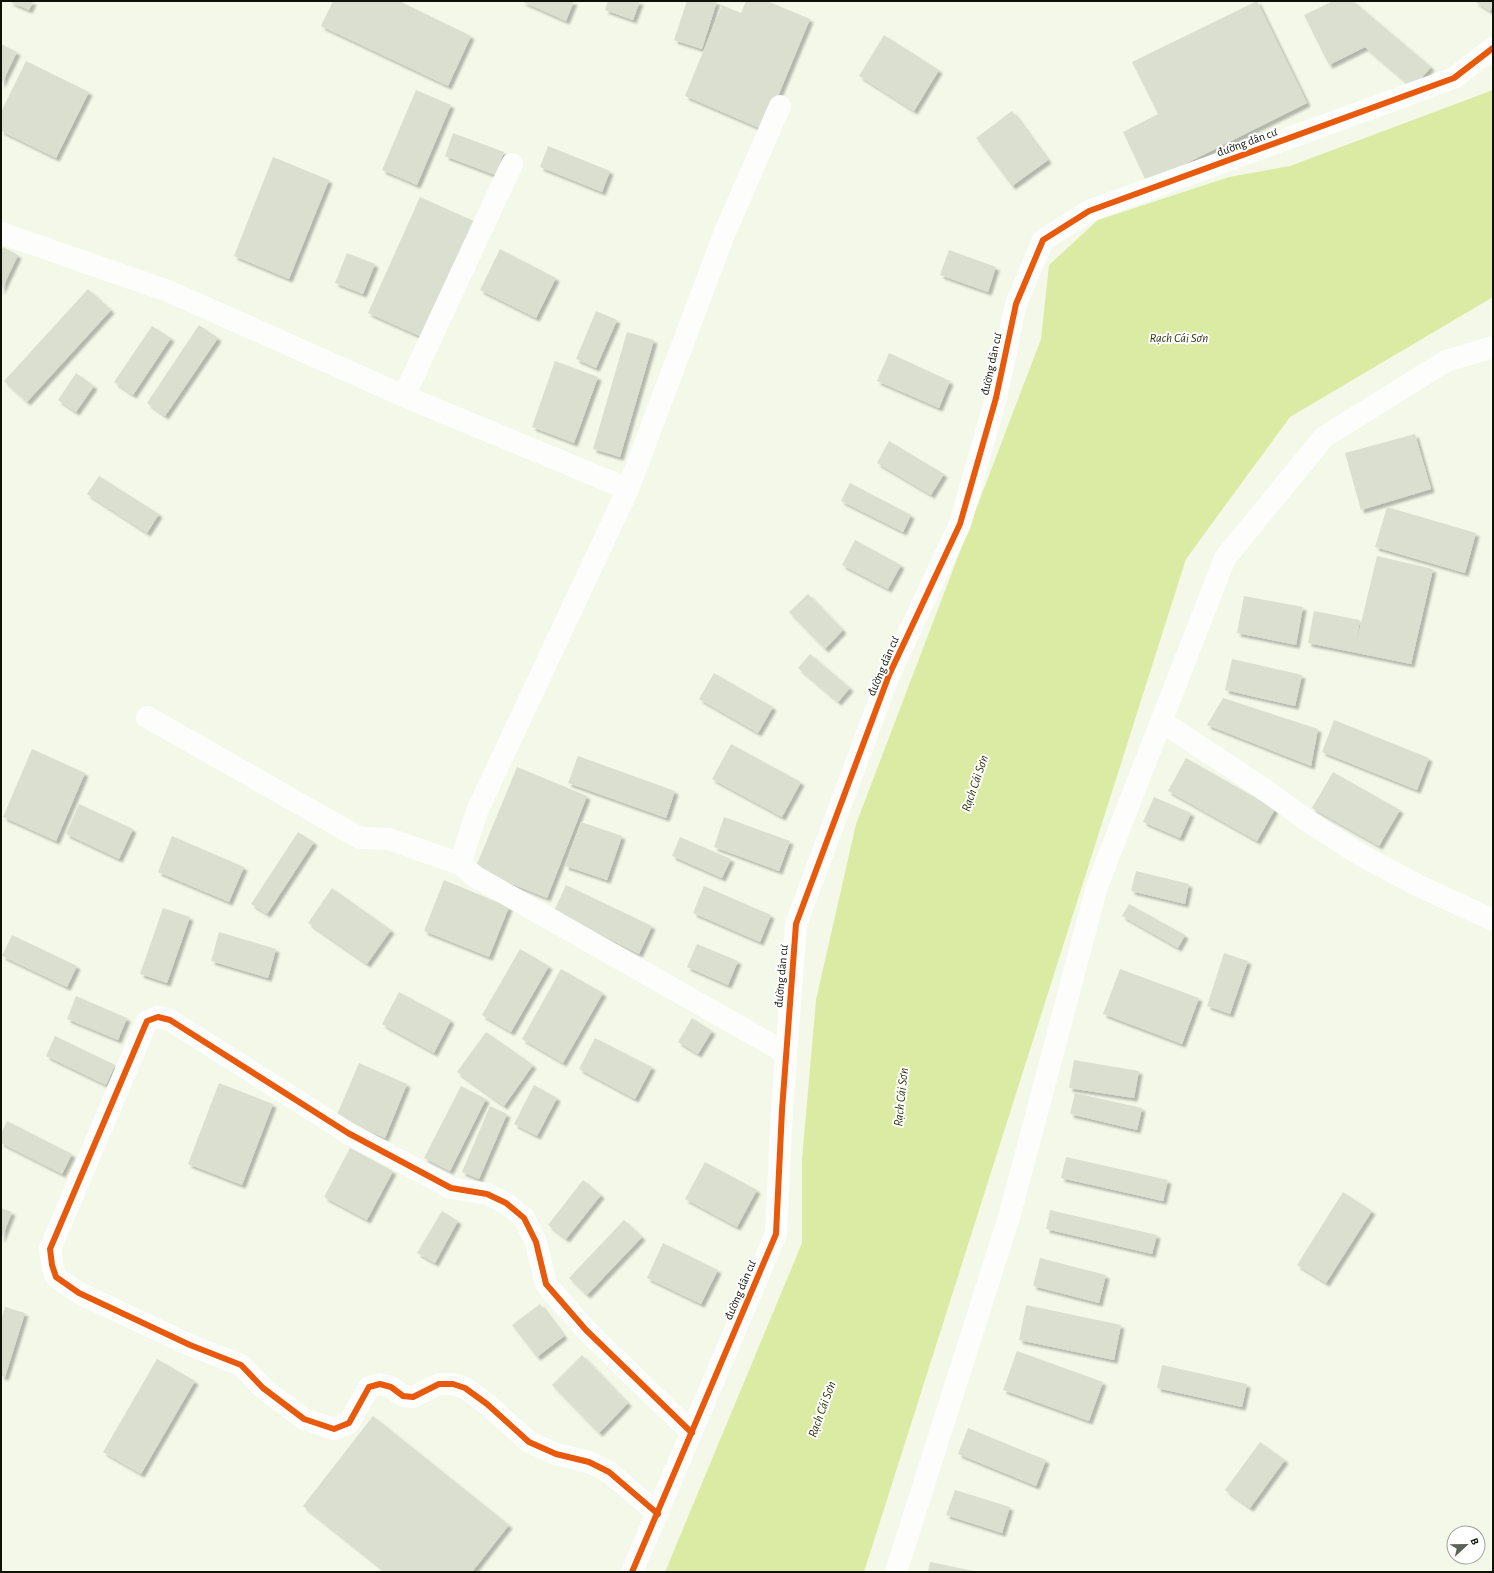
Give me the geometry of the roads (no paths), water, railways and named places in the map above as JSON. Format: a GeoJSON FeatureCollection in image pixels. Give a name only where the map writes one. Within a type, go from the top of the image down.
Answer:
{"type":"FeatureCollection","features":[{"type":"Feature","properties":{"kind":"street","name":"đường dân cư"},"geometry":{"type":"LineString","coordinates":[[632,1572],[776,1234],[782,1110],[796,924],[889,675],[960,524],[996,398],[1016,304],[1043,240],[1088,211],[1454,78],[1493,48]]}},
{"type":"Feature","properties":{"kind":"street"},"geometry":{"type":"LineString","coordinates":[[463,865],[461,861],[462,856],[477,811],[628,489],[725,232],[780,106]]}},
{"type":"Feature","properties":{"kind":"street"},"geometry":{"type":"LineString","coordinates":[[404,396],[512,164]]}},
{"type":"Feature","properties":{"kind":"street"},"geometry":{"type":"LineString","coordinates":[[1,233],[168,291],[404,396],[628,489]]}},
{"type":"Feature","properties":{"kind":"street"},"geometry":{"type":"LineString","coordinates":[[896,1572],[1010,1214],[1097,886],[1160,721],[1225,558],[1324,438],[1446,361],[1493,347]]}},
{"type":"Feature","properties":{"kind":"street"},"geometry":{"type":"LineString","coordinates":[[148,717],[360,838],[390,840],[463,865],[476,877],[786,1053]]}},
{"type":"Feature","properties":{"kind":"street"},"geometry":{"type":"LineString","coordinates":[[1160,721],[1359,854],[1417,885],[1493,920]]}},
{"type":"Feature","properties":{"kind":"street"},"geometry":{"type":"LineString","coordinates":[[658,1514],[609,1472],[589,1462],[556,1454],[529,1442],[487,1404],[465,1388],[453,1384],[439,1384],[413,1397],[403,1396],[391,1387],[380,1384],[369,1387],[349,1423],[334,1429],[304,1419],[263,1388],[241,1365],[190,1345],[79,1293],[56,1277],[52,1265],[50,1249],[147,1021],[158,1017],[170,1020],[348,1133],[451,1188],[487,1194],[506,1203],[524,1218],[536,1242],[546,1284],[586,1330],[692,1432]]}},
{"type":"Feature","properties":{"kind":"water","name":"Rạch Cái Sơn"},"geometry":{"type":"Polygon","coordinates":[[[1493,90],[1493,297],[1290,417],[1186,559],[864,1572],[665,1572],[802,1243],[802,1160],[816,1000],[856,824],[1041,339],[1049,265],[1098,220],[1229,177],[1290,166],[1493,90]]]}}]}
